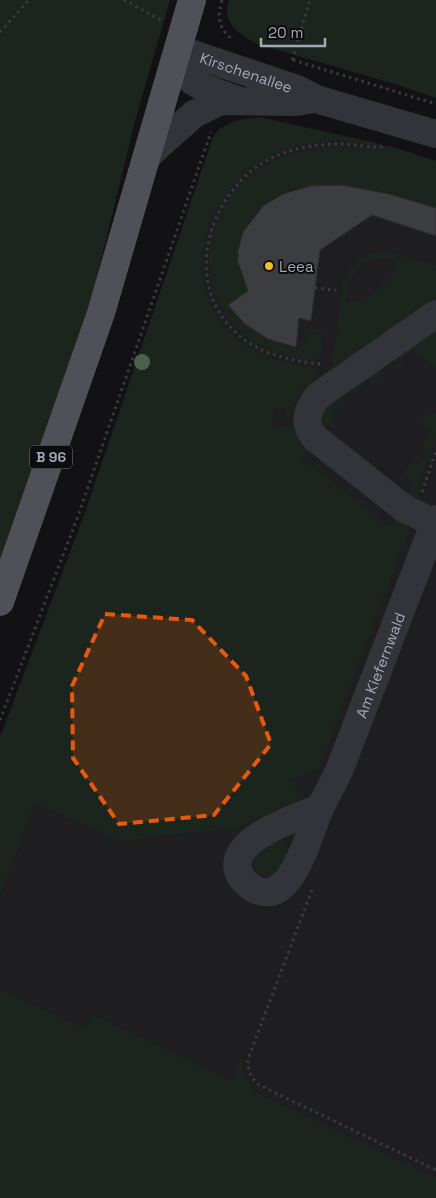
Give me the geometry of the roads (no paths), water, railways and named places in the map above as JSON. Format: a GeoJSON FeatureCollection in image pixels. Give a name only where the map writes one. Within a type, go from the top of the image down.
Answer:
{"type":"FeatureCollection","features":[{"type":"Feature","properties":{"kind":"main road","name":"B 96"},"geometry":{"type":"LineString","coordinates":[[0,602],[101,313],[192,0]]}},
{"type":"Feature","properties":{"kind":"street","name":"Kirschenallee"},"geometry":{"type":"LineString","coordinates":[[178,49],[297,89],[315,98],[436,134]]}},
{"type":"Feature","properties":{"kind":"street","name":"Kirschenallee"},"geometry":{"type":"LineString","coordinates":[[178,49],[187,79],[204,90],[235,99]]}},
{"type":"Feature","properties":{"kind":"street","name":"Kirschenallee"},"geometry":{"type":"LineString","coordinates":[[147,156],[194,114],[221,100],[296,102],[315,98]]}},
{"type":"Feature","properties":{"kind":"street"},"geometry":{"type":"LineString","coordinates":[[429,519],[316,438],[308,428],[306,417],[318,396],[436,314]]}},
{"type":"Feature","properties":{"kind":"street","name":"Am Kiefernwald"},"geometry":{"type":"LineString","coordinates":[[320,808],[340,771],[429,519]]}},
{"type":"Feature","properties":{"kind":"place","name":"Leea"},"geometry":{"type":"Point","coordinates":[269,266]}}]}
